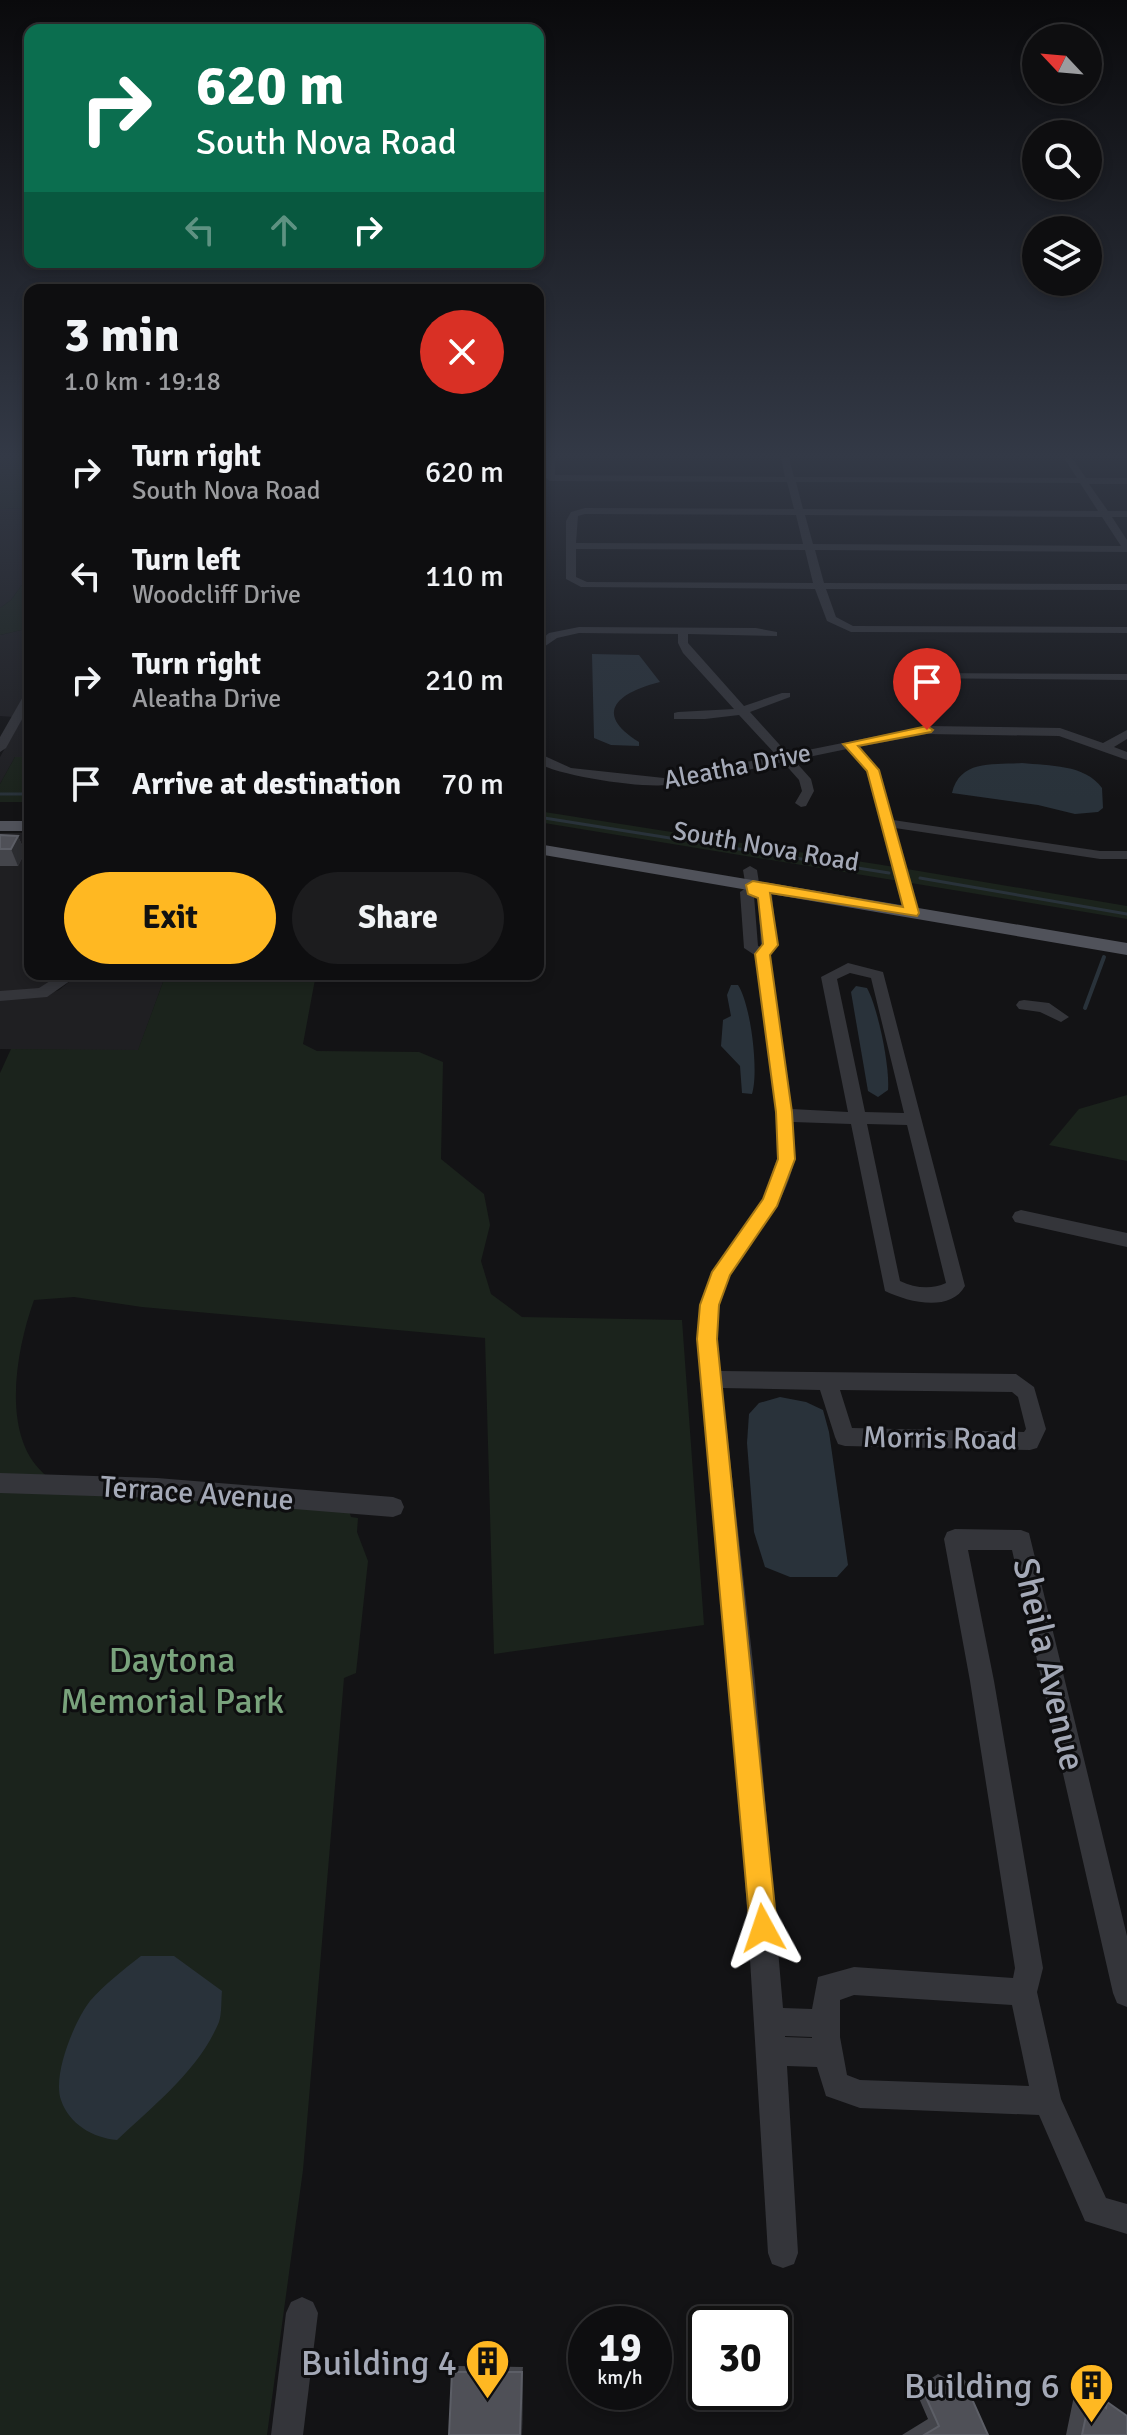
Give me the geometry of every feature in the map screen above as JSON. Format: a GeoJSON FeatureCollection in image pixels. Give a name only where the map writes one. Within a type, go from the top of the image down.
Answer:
{"type":"FeatureCollection","features":[{"type":"Feature","properties":{"kind":"main road"},"geometry":{"type":"LineString","coordinates":[[0,812],[24,813]]}},
{"type":"Feature","properties":{"kind":"main road"},"geometry":{"type":"LineString","coordinates":[[0,826],[24,826]]}},
{"type":"Feature","properties":{"kind":"main road","name":"South Nova Road"},"geometry":{"type":"LineString","coordinates":[[544,836],[752,882]]}},
{"type":"Feature","properties":{"kind":"main road","name":"South Nova Road"},"geometry":{"type":"LineString","coordinates":[[544,850],[1127,934]]}},
{"type":"Feature","properties":{"kind":"main road","name":"South Nova Road"},"geometry":{"type":"LineString","coordinates":[[910,905],[1127,949]]}},
{"type":"Feature","properties":{"kind":"street"},"geometry":{"type":"LineString","coordinates":[[571,572],[571,579],[580,584],[1127,587]]}},
{"type":"Feature","properties":{"kind":"street"},"geometry":{"type":"LineString","coordinates":[[815,572],[831,619],[851,629],[1127,630]]}},
{"type":"Feature","properties":{"kind":"street"},"geometry":{"type":"LineString","coordinates":[[683,630],[684,647],[786,757],[807,785],[801,803]]}},
{"type":"Feature","properties":{"kind":"street"},"geometry":{"type":"LineString","coordinates":[[544,642],[549,637],[571,631],[756,631],[773,634]]}},
{"type":"Feature","properties":{"kind":"street"},"geometry":{"type":"LineString","coordinates":[[913,676],[1127,677]]}},
{"type":"Feature","properties":{"kind":"street"},"geometry":{"type":"LineString","coordinates":[[678,716],[695,717],[740,709],[773,702],[786,695]]}},
{"type":"Feature","properties":{"kind":"street"},"geometry":{"type":"LineString","coordinates":[[0,748],[24,706]]}},
{"type":"Feature","properties":{"kind":"street"},"geometry":{"type":"LineString","coordinates":[[0,719],[17,719]]}},
{"type":"Feature","properties":{"kind":"street","name":"Aleatha Drive"},"geometry":{"type":"LineString","coordinates":[[544,760],[562,770],[648,783],[927,730],[1060,732],[1127,755]]}},
{"type":"Feature","properties":{"kind":"street"},"geometry":{"type":"LineString","coordinates":[[1106,747],[1127,734]]}},
{"type":"Feature","properties":{"kind":"street"},"geometry":{"type":"LineString","coordinates":[[849,744],[873,770],[910,905]]}},
{"type":"Feature","properties":{"kind":"street"},"geometry":{"type":"LineString","coordinates":[[889,823],[1100,855],[1127,855]]}},
{"type":"Feature","properties":{"kind":"street"},"geometry":{"type":"LineString","coordinates":[[752,882],[747,892],[751,948],[763,954],[784,1112],[786,1159],[771,1201],[721,1272],[710,1305],[707,1339],[745,1711],[771,2022],[783,2253]]}},
{"type":"Feature","properties":{"kind":"street"},"geometry":{"type":"LineString","coordinates":[[848,968],[878,975],[956,1286],[943,1295],[924,1296],[892,1286],[855,1114],[829,977],[848,968]]}},
{"type":"Feature","properties":{"kind":"street"},"geometry":{"type":"LineString","coordinates":[[0,996],[42,993],[64,980]]}},
{"type":"Feature","properties":{"kind":"street"},"geometry":{"type":"LineString","coordinates":[[1024,1005],[1044,1007],[1061,1017]]}},
{"type":"Feature","properties":{"kind":"street"},"geometry":{"type":"LineString","coordinates":[[784,1112],[796,1117],[913,1114]]}},
{"type":"Feature","properties":{"kind":"street"},"geometry":{"type":"LineString","coordinates":[[1021,1217],[1127,1240]]}},
{"type":"Feature","properties":{"kind":"street","name":"Morris Road"},"geometry":{"type":"LineString","coordinates":[[712,1379],[1016,1383],[1027,1393],[1036,1429],[1030,1441],[845,1437],[827,1381]]}},
{"type":"Feature","properties":{"kind":"street","name":"Terrace Avenue"},"geometry":{"type":"LineString","coordinates":[[0,1483],[157,1488],[393,1507]]}},
{"type":"Feature","properties":{"kind":"street","name":"Sheila Avenue"},"geometry":{"type":"LineString","coordinates":[[1023,1992],[1029,1968],[982,1681],[955,1539],[1021,1540],[1127,1993]]}},
{"type":"Feature","properties":{"kind":"street"},"geometry":{"type":"LineString","coordinates":[[1047,2101],[860,2094],[836,2086],[826,2053],[823,2023],[828,1987],[854,1981],[1023,1992],[1047,2101],[1096,2210],[1127,2219]]}},
{"type":"Feature","properties":{"kind":"street"},"geometry":{"type":"LineString","coordinates":[[771,2022],[823,2023]]}},
{"type":"Feature","properties":{"kind":"street"},"geometry":{"type":"LineString","coordinates":[[773,2051],[826,2053]]}},
{"type":"Feature","properties":{"kind":"street"},"geometry":{"type":"LineString","coordinates":[[287,2435],[302,2313]]}},
{"type":"Feature","properties":{"kind":"shaded area"},"geometry":{"type":"Polygon","coordinates":[[[0,572],[24,572],[24,582],[11,600],[0,608],[0,572]]]}},
{"type":"Feature","properties":{"kind":"shaded area"},"geometry":{"type":"Polygon","coordinates":[[[24,629],[24,698],[14,717],[0,716],[0,635],[24,629]]]}},
{"type":"Feature","properties":{"kind":"shaded area"},"geometry":{"type":"Polygon","coordinates":[[[592,654],[639,655],[660,682],[633,691],[616,704],[616,721],[639,742],[639,746],[611,745],[594,738],[592,654]]]}},
{"type":"Feature","properties":{"kind":"shaded area"},"geometry":{"type":"Polygon","coordinates":[[[24,715],[24,757],[15,757],[0,784],[0,757],[24,715]]]}},
{"type":"Feature","properties":{"kind":"shaded area"},"geometry":{"type":"Polygon","coordinates":[[[1022,763],[1066,768],[1086,774],[1102,788],[1103,808],[1098,812],[1075,814],[1038,805],[952,793],[962,774],[970,769],[990,764],[1022,763]]]}},
{"type":"Feature","properties":{"kind":"shaded area"},"geometry":{"type":"Polygon","coordinates":[[[0,833],[24,833],[24,980],[55,980],[40,989],[0,992],[0,833]]]}},
{"type":"Feature","properties":{"kind":"shaded area"},"geometry":{"type":"Polygon","coordinates":[[[72,980],[164,980],[138,1051],[0,1049],[0,999],[43,996],[59,990],[72,980]]]}},
{"type":"Feature","properties":{"kind":"shaded area"},"geometry":{"type":"Polygon","coordinates":[[[731,985],[738,985],[750,1022],[755,1070],[752,1094],[742,1093],[740,1066],[721,1046],[723,1020],[731,1016],[727,995],[731,985]]]}},
{"type":"Feature","properties":{"kind":"shaded area"},"geometry":{"type":"Polygon","coordinates":[[[856,986],[867,988],[882,1038],[888,1090],[878,1097],[868,1091],[851,992],[856,986]]]}},
{"type":"Feature","properties":{"kind":"shaded area"},"geometry":{"type":"Polygon","coordinates":[[[780,1397],[806,1402],[823,1410],[829,1432],[848,1565],[837,1577],[790,1577],[765,1567],[754,1532],[747,1443],[749,1414],[759,1403],[780,1397]]]}},
{"type":"Feature","properties":{"kind":"shaded area"},"geometry":{"type":"Polygon","coordinates":[[[141,1956],[174,1956],[222,1991],[220,2018],[200,2056],[188,2071],[117,2140],[108,2139],[83,2128],[65,2109],[59,2089],[62,2063],[72,2034],[90,2001],[141,1956]]]}},
{"type":"Feature","properties":{"kind":"green space"},"geometry":{"type":"Polygon","coordinates":[[[24,582],[24,629],[0,635],[0,608],[11,600],[24,582]]]}},
{"type":"Feature","properties":{"kind":"green space"},"geometry":{"type":"Polygon","coordinates":[[[15,757],[24,757],[24,802],[0,802],[0,784],[15,757]]]}},
{"type":"Feature","properties":{"kind":"green space"},"geometry":{"type":"Polygon","coordinates":[[[544,812],[895,867],[899,881],[544,823],[544,812]]]}},
{"type":"Feature","properties":{"kind":"green space"},"geometry":{"type":"Polygon","coordinates":[[[907,869],[1127,906],[1127,919],[911,883],[907,869]]]}},
{"type":"Feature","properties":{"kind":"green space"},"geometry":{"type":"Polygon","coordinates":[[[164,980],[315,980],[303,1044],[317,1051],[419,1052],[443,1062],[441,1159],[484,1194],[490,1225],[481,1261],[491,1294],[522,1317],[682,1320],[704,1625],[494,1654],[485,1338],[142,1307],[74,1297],[34,1300],[17,1370],[17,1419],[23,1442],[33,1461],[48,1477],[0,1476],[0,1073],[11,1049],[138,1050],[164,980]]]}},
{"type":"Feature","properties":{"kind":"green space"},"geometry":{"type":"Polygon","coordinates":[[[1127,1095],[1127,1161],[1049,1145],[1079,1109],[1127,1095]]]}},
{"type":"Feature","properties":{"kind":"green space","name":"Daytona Memorial Park"},"geometry":{"type":"Polygon","coordinates":[[[0,1491],[156,1495],[349,1511],[351,1517],[358,1518],[357,1532],[368,1561],[356,1673],[344,1678],[303,2170],[267,2435],[0,2435],[0,1491]]]}},
{"type":"Feature","properties":{"kind":"building"},"geometry":{"type":"Polygon","coordinates":[[[0,835],[18,836],[11,849],[0,849],[0,835]]]}},
{"type":"Feature","properties":{"kind":"building","name":"Building 4"},"geometry":{"type":"Polygon","coordinates":[[[452,2372],[522,2372],[520,2435],[449,2435],[452,2372]]]}},
{"type":"Feature","properties":{"kind":"building"},"geometry":{"type":"Polygon","coordinates":[[[949,2379],[953,2388],[964,2381],[988,2435],[924,2435],[939,2426],[925,2395],[949,2379]]]}},
{"type":"Feature","properties":{"kind":"building"},"geometry":{"type":"Polygon","coordinates":[[[1090,2397],[1106,2408],[1107,2402],[1127,2416],[1127,2435],[1082,2435],[1090,2397]]]}},
{"type":"Feature","properties":{"kind":"waterway"},"geometry":{"type":"LineString","coordinates":[[0,794],[24,794]]}},
{"type":"Feature","properties":{"kind":"waterway"},"geometry":{"type":"LineString","coordinates":[[544,818],[889,873]]}},
{"type":"Feature","properties":{"kind":"waterway"},"geometry":{"type":"LineString","coordinates":[[920,878],[1127,914]]}},
{"type":"Feature","properties":{"kind":"waterway"},"geometry":{"type":"LineString","coordinates":[[1085,1008],[1104,957]]}},
{"type":"Feature","properties":{"kind":"place","name":"Building 4"},"geometry":{"type":"Point","coordinates":[488,2401]}},
{"type":"Feature","properties":{"kind":"place","name":"Building 6"},"geometry":{"type":"Point","coordinates":[1091,2424]}},
{"type":"Feature","properties":{"kind":"route"},"geometry":{"type":"LineString","coordinates":[[763,1928],[745,1711],[707,1339],[710,1305],[721,1272],[771,1201],[786,1159],[784,1112],[763,954],[770,945],[765,895],[753,891],[753,885],[912,913],[873,770],[849,744],[927,730]]}}]}
